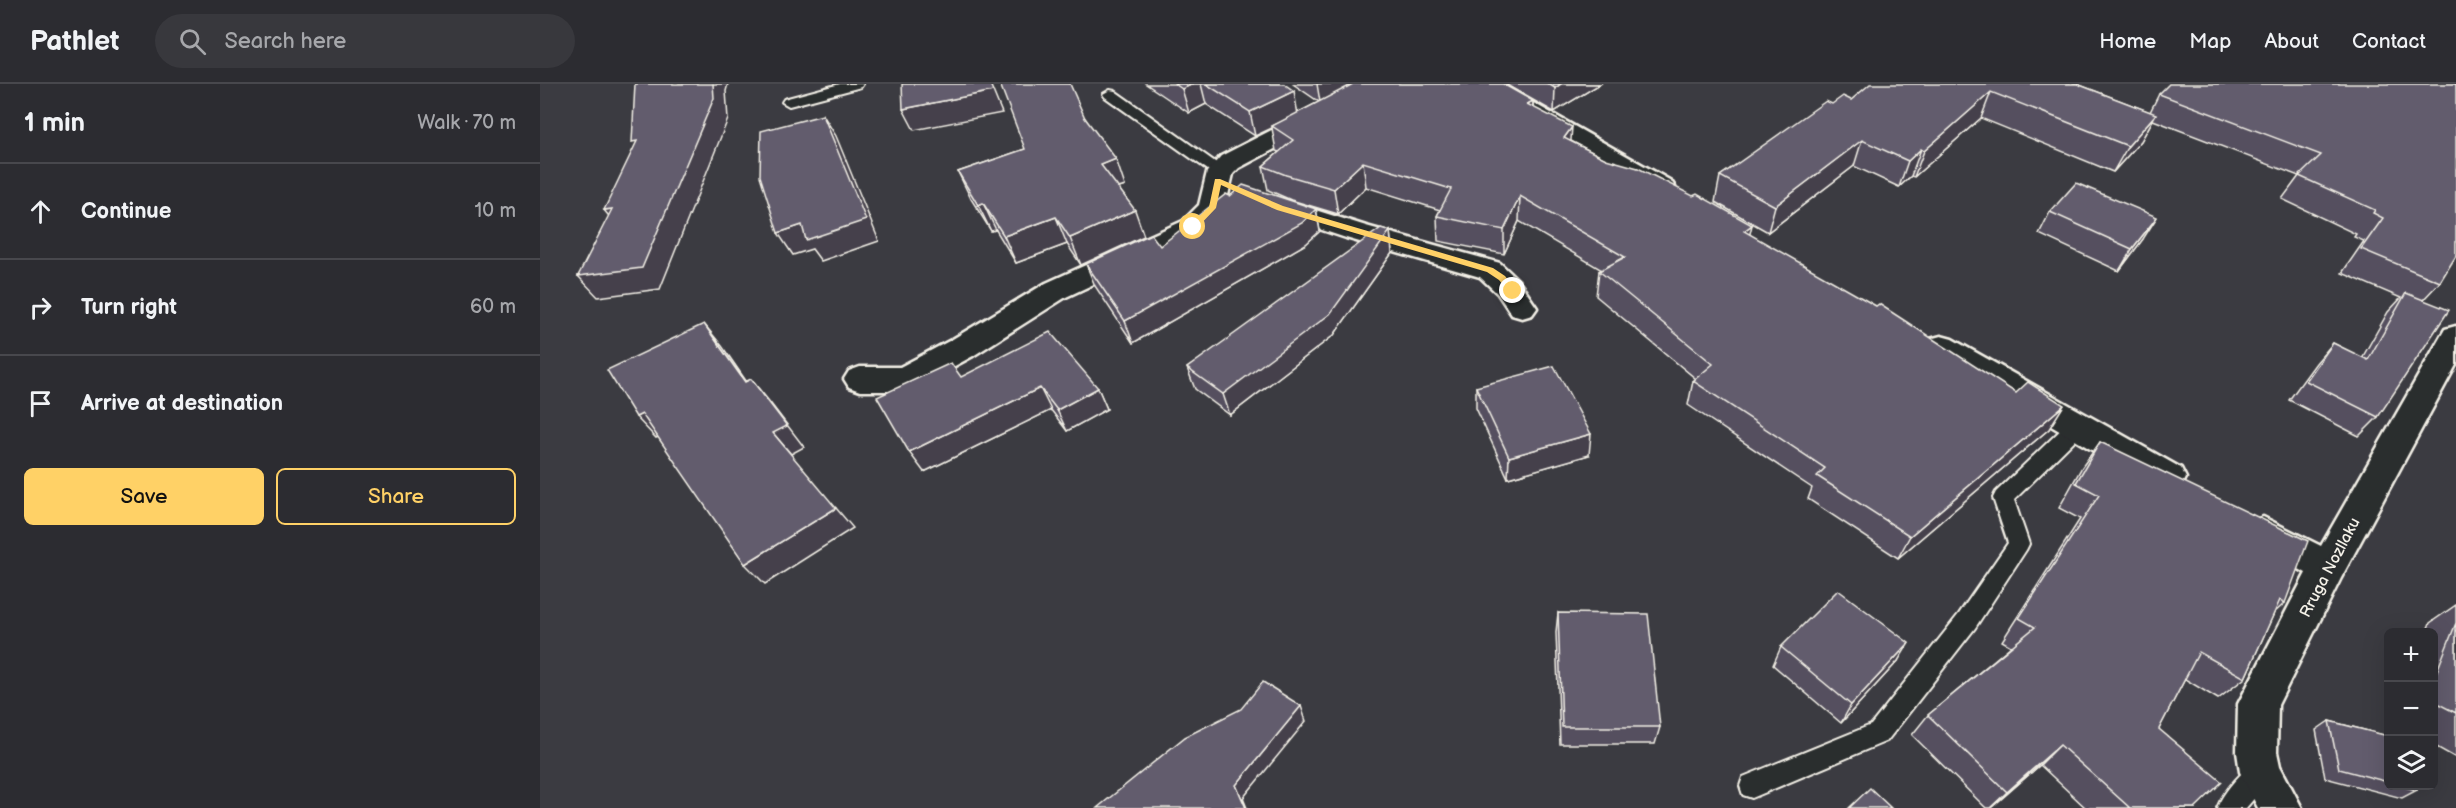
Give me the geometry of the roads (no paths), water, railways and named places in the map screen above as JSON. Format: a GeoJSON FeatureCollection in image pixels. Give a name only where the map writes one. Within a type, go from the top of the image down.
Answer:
{"type":"FeatureCollection","features":[{"type":"Feature","properties":{"kind":"street"},"geometry":{"type":"LineString","coordinates":[[860,379],[904,379],[962,348],[1056,290],[1193,227],[1231,184],[1230,162],[1310,109],[1379,84]]}},
{"type":"Feature","properties":{"kind":"street"},"geometry":{"type":"LineString","coordinates":[[1483,84],[1687,201]]}},
{"type":"Feature","properties":{"kind":"street"},"geometry":{"type":"LineString","coordinates":[[1231,184],[1280,208],[1490,270],[1502,278],[1513,291],[1522,308]]}},
{"type":"Feature","properties":{"kind":"street"},"geometry":{"type":"LineString","coordinates":[[1913,331],[2198,495]]}},
{"type":"Feature","properties":{"kind":"street","name":"Rruga Nozllaku"},"geometry":{"type":"LineString","coordinates":[[2281,808],[2261,772],[2257,752],[2258,704],[2328,567],[2456,337]]}},
{"type":"Feature","properties":{"kind":"street"},"geometry":{"type":"LineString","coordinates":[[2238,518],[2328,567]]}},
{"type":"Feature","properties":{"kind":"lane"},"geometry":{"type":"LineString","coordinates":[[789,102],[856,84]]}},
{"type":"Feature","properties":{"kind":"lane"},"geometry":{"type":"LineString","coordinates":[[1110,94],[1231,184]]}},
{"type":"Feature","properties":{"kind":"lane"},"geometry":{"type":"LineString","coordinates":[[1752,786],[1879,733],[1967,621],[2019,544],[2003,498],[2078,426]]}},
{"type":"Feature","properties":{"kind":"lane"},"geometry":{"type":"LineString","coordinates":[[2229,808],[2261,772]]}}]}
